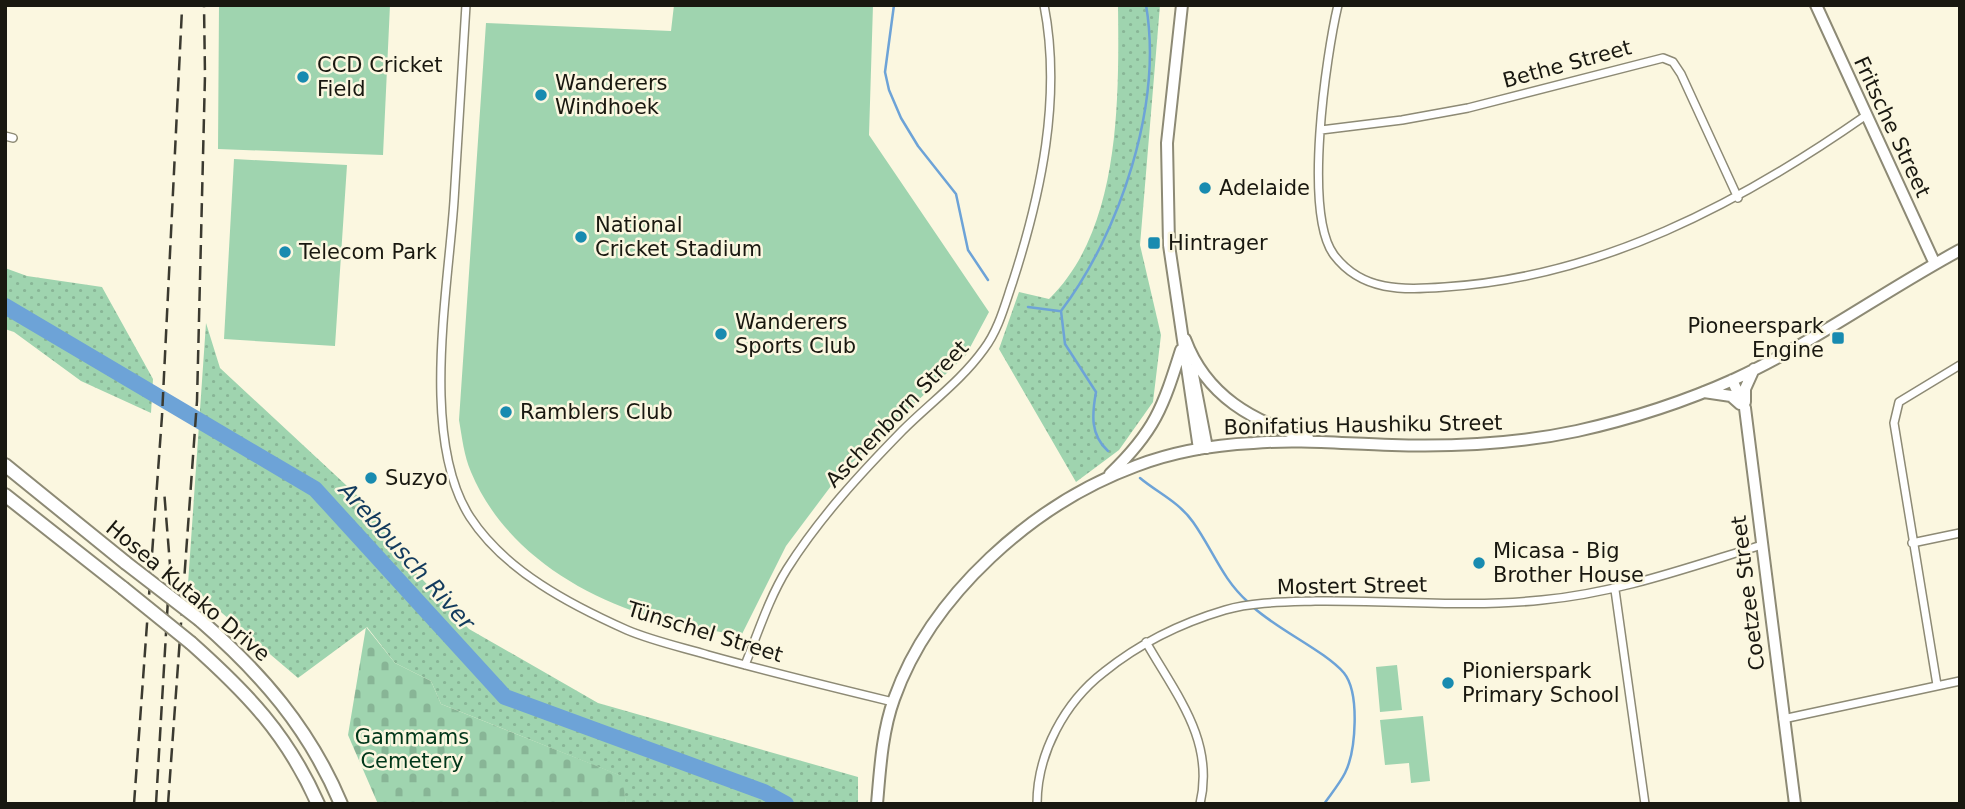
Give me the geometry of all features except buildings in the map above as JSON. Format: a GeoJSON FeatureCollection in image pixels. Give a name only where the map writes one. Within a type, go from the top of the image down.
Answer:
{"type":"FeatureCollection","features":[{"type":"Feature","properties":{"kind":"main road","name":"Hosea Kutako Drive"},"geometry":{"type":"LineString","coordinates":[[5,465],[200,620],[250,665],[290,710],[321,761],[341,804]]}},
{"type":"Feature","properties":{"kind":"main road","name":"Hosea Kutako Drive"},"geometry":{"type":"LineString","coordinates":[[5,495],[191,643],[242,688],[271,721],[300,765],[318,804]]}},
{"type":"Feature","properties":{"kind":"street","name":"Tünschel Street"},"geometry":{"type":"LineString","coordinates":[[466,5],[442,395],[444,441],[458,495],[470,517],[495,548],[568,601],[629,631],[745,666],[893,702]]}},
{"type":"Feature","properties":{"kind":"street","name":"Aschenborn Street"},"geometry":{"type":"LineString","coordinates":[[745,666],[772,598],[816,527],[849,485],[913,420],[966,372],[986,346],[1001,319],[1024,247],[1043,163],[1051,68],[1044,5]]}},
{"type":"Feature","properties":{"kind":"street"},"geometry":{"type":"LineString","coordinates":[[1182,5],[1167,143],[1169,245],[1203,449]]}},
{"type":"Feature","properties":{"kind":"street"},"geometry":{"type":"LineString","coordinates":[[1338,5],[1332,30],[1321,130],[1321,221],[1332,253],[1352,273],[1377,286],[1405,289],[1495,284],[1617,251],[1738,198],[1788,169],[1865,116]]}},
{"type":"Feature","properties":{"kind":"street","name":"Fritsche Street"},"geometry":{"type":"LineString","coordinates":[[1816,5],[1935,264]]}},
{"type":"Feature","properties":{"kind":"street","name":"Bethe Street"},"geometry":{"type":"LineString","coordinates":[[1321,130],[1468,108],[1663,58],[1673,62],[1681,74],[1738,198]]}},
{"type":"Feature","properties":{"kind":"street","name":"Bonifatius Haushiku Street"},"geometry":{"type":"LineString","coordinates":[[877,804],[881,758],[893,702],[927,630],[967,581],[1016,537],[1103,480],[1135,466],[1203,449],[1262,442],[1439,446],[1541,438],[1628,418],[1732,380],[1754,369],[1960,250]]}},
{"type":"Feature","properties":{"kind":"street"},"geometry":{"type":"LineString","coordinates":[[1182,330],[1182,348],[1203,449]]}},
{"type":"Feature","properties":{"kind":"street"},"geometry":{"type":"LineString","coordinates":[[1182,330],[1207,379],[1230,403],[1252,418],[1320,442]]}},
{"type":"Feature","properties":{"kind":"street"},"geometry":{"type":"LineString","coordinates":[[1103,480],[1153,427],[1164,405],[1182,348]]}},
{"type":"Feature","properties":{"kind":"street"},"geometry":{"type":"LineString","coordinates":[[1937,685],[1912,543],[1895,423],[1899,402],[1960,365]]}},
{"type":"Feature","properties":{"kind":"street"},"geometry":{"type":"LineString","coordinates":[[1745,408],[1745,388],[1754,369]]}},
{"type":"Feature","properties":{"kind":"street","name":"Coetzee Street"},"geometry":{"type":"LineString","coordinates":[[1732,380],[1745,408],[1794,804]]}},
{"type":"Feature","properties":{"kind":"street"},"geometry":{"type":"LineString","coordinates":[[1701,392],[1731,396],[1745,408]]}},
{"type":"Feature","properties":{"kind":"street"},"geometry":{"type":"LineString","coordinates":[[1912,543],[1960,533]]}},
{"type":"Feature","properties":{"kind":"street","name":"Mostert Street"},"geometry":{"type":"LineString","coordinates":[[1037,804],[1042,763],[1069,708],[1087,685],[1146,642],[1228,609],[1291,602],[1501,603],[1615,590],[1762,545]]}},
{"type":"Feature","properties":{"kind":"street"},"geometry":{"type":"LineString","coordinates":[[1615,590],[1645,804]]}},
{"type":"Feature","properties":{"kind":"street"},"geometry":{"type":"LineString","coordinates":[[1146,642],[1200,742],[1205,769],[1200,804]]}},
{"type":"Feature","properties":{"kind":"street"},"geometry":{"type":"LineString","coordinates":[[1782,719],[1960,681]]}},
{"type":"Feature","properties":{"kind":"green space","name":"CCD Cricket Field"},"geometry":{"type":"Polygon","coordinates":[[[219,5],[390,5],[383,155],[218,149],[219,5]]]}},
{"type":"Feature","properties":{"kind":"green space","name":"Wanderers Sports Club"},"geometry":{"type":"Polygon","coordinates":[[[674,5],[873,5],[869,135],[989,312],[966,355],[840,474],[786,546],[741,636],[654,618],[615,604],[564,578],[541,561],[500,521],[484,498],[469,466],[459,420],[486,23],[671,31],[674,5]]]}},
{"type":"Feature","properties":{"kind":"green space"},"geometry":{"type":"Polygon","coordinates":[[[1118,5],[1160,5],[1140,245],[1161,335],[1153,402],[1119,450],[1076,482],[999,349],[1019,292],[1049,299],[1073,270],[1090,237],[1103,200],[1116,121],[1118,5]]]}},
{"type":"Feature","properties":{"kind":"green space","name":"Telecom Park"},"geometry":{"type":"Polygon","coordinates":[[[234,159],[347,165],[335,346],[224,339],[234,159]]]}},
{"type":"Feature","properties":{"kind":"green space"},"geometry":{"type":"Polygon","coordinates":[[[5,268],[27,276],[102,287],[153,379],[151,413],[81,381],[14,332],[5,329],[5,268]]]}},
{"type":"Feature","properties":{"kind":"green space"},"geometry":{"type":"Polygon","coordinates":[[[206,323],[220,368],[375,512],[391,546],[469,629],[598,703],[858,777],[858,804],[626,804],[621,776],[441,704],[431,681],[395,663],[367,627],[298,678],[188,584],[206,323]]]}},
{"type":"Feature","properties":{"kind":"green space","name":"Gammams Cemetery"},"geometry":{"type":"Polygon","coordinates":[[[366,627],[395,663],[431,681],[441,704],[622,776],[626,804],[378,804],[348,735],[366,627]]]}},
{"type":"Feature","properties":{"kind":"green space"},"geometry":{"type":"Polygon","coordinates":[[[1397,665],[1402,710],[1380,712],[1376,667],[1397,665]]]}},
{"type":"Feature","properties":{"kind":"green space"},"geometry":{"type":"Polygon","coordinates":[[[1423,716],[1430,781],[1411,783],[1409,763],[1385,765],[1380,720],[1423,716]]]}},
{"type":"Feature","properties":{"kind":"waterway"},"geometry":{"type":"LineString","coordinates":[[894,5],[885,72],[889,90],[901,118],[918,146],[956,194],[968,250],[988,280]]}},
{"type":"Feature","properties":{"kind":"waterway"},"geometry":{"type":"LineString","coordinates":[[1108,451],[1095,431],[1093,416],[1096,392],[1065,344],[1061,311],[1102,244],[1132,166],[1148,84],[1150,43],[1146,5]]}},
{"type":"Feature","properties":{"kind":"waterway","name":"Arebbusch River"},"geometry":{"type":"LineString","coordinates":[[5,306],[315,489],[505,697],[764,792],[786,804]]}},
{"type":"Feature","properties":{"kind":"waterway"},"geometry":{"type":"LineString","coordinates":[[1028,307],[1059,311]]}},
{"type":"Feature","properties":{"kind":"waterway"},"geometry":{"type":"LineString","coordinates":[[1140,478],[1187,515],[1224,574],[1248,602]]}},
{"type":"Feature","properties":{"kind":"waterway"},"geometry":{"type":"LineString","coordinates":[[1253,607],[1336,665],[1349,682],[1355,722],[1352,751],[1345,773],[1324,804]]}},
{"type":"Feature","properties":{"kind":"railway"},"geometry":{"type":"LineString","coordinates":[[168,804],[197,401],[205,75],[204,5]]}},
{"type":"Feature","properties":{"kind":"railway"},"geometry":{"type":"LineString","coordinates":[[134,804],[162,416],[182,9]]}},
{"type":"Feature","properties":{"kind":"railway"},"geometry":{"type":"LineString","coordinates":[[156,804],[170,565],[164,490]]}},
{"type":"Feature","properties":{"kind":"place","name":"CCD Cricket Field"},"geometry":{"type":"Point","coordinates":[303,77]}},
{"type":"Feature","properties":{"kind":"place","name":"Wanderers Windhoek"},"geometry":{"type":"Point","coordinates":[541,95]}},
{"type":"Feature","properties":{"kind":"place","name":"Adelaide"},"geometry":{"type":"Point","coordinates":[1205,188]}},
{"type":"Feature","properties":{"kind":"place","name":"National Cricket Stadium"},"geometry":{"type":"Point","coordinates":[581,237]}},
{"type":"Feature","properties":{"kind":"place","name":"Hintrager"},"geometry":{"type":"Point","coordinates":[1154,243]}},
{"type":"Feature","properties":{"kind":"place","name":"Telecom Park"},"geometry":{"type":"Point","coordinates":[285,252]}},
{"type":"Feature","properties":{"kind":"place","name":"Wanderers Sports Club"},"geometry":{"type":"Point","coordinates":[721,334]}},
{"type":"Feature","properties":{"kind":"place","name":"Pioneerspark Engine"},"geometry":{"type":"Point","coordinates":[1838,338]}},
{"type":"Feature","properties":{"kind":"place","name":"Ramblers Club"},"geometry":{"type":"Point","coordinates":[506,412]}},
{"type":"Feature","properties":{"kind":"place","name":"Suzyo"},"geometry":{"type":"Point","coordinates":[371,478]}},
{"type":"Feature","properties":{"kind":"place","name":"Micasa - Big Brother House"},"geometry":{"type":"Point","coordinates":[1479,563]}},
{"type":"Feature","properties":{"kind":"place","name":"Pionierspark Primary School"},"geometry":{"type":"Point","coordinates":[1448,683]}}]}
